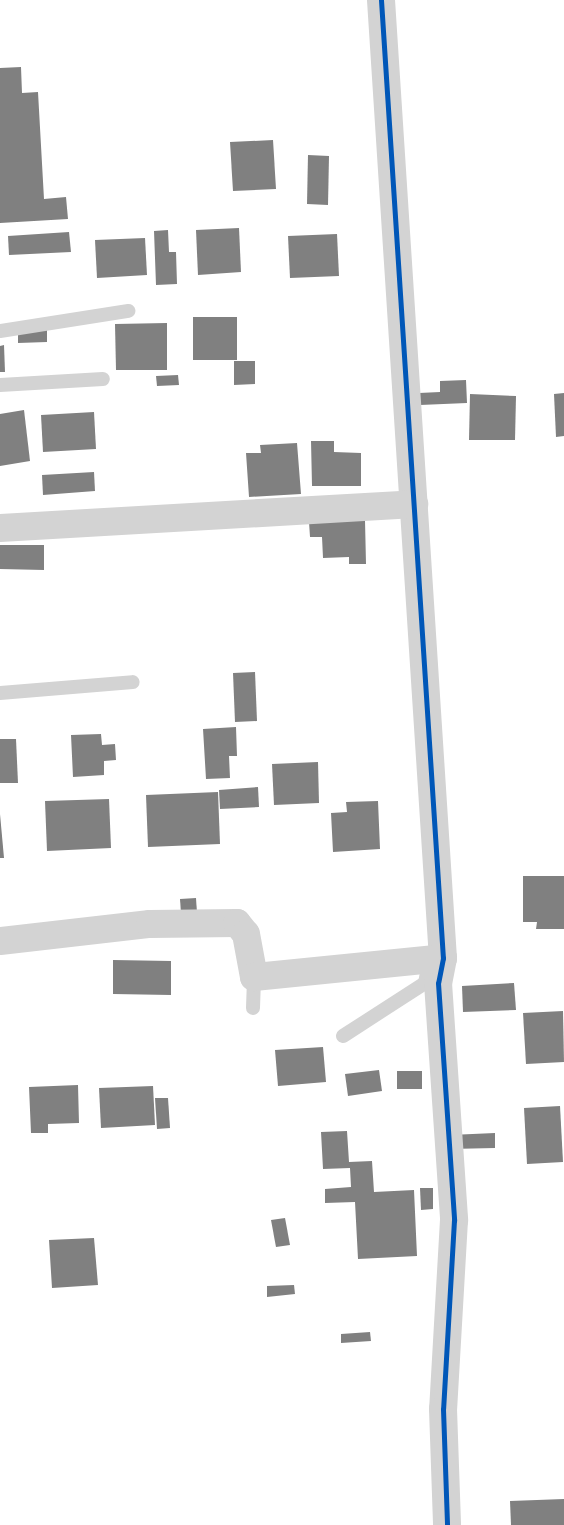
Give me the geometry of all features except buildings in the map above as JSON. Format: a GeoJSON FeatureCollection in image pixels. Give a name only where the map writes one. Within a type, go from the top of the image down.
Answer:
{"type":"FeatureCollection","features":[{"type":"Feature","properties":{"kind":"street"},"geometry":{"type":"LineString","coordinates":[[381,0],[414,504],[436,958],[454,1220],[444,1409],[447,1525]]}},
{"type":"Feature","properties":{"kind":"street"},"geometry":{"type":"LineString","coordinates":[[0,528],[414,504]]}},
{"type":"Feature","properties":{"kind":"street"},"geometry":{"type":"LineString","coordinates":[[0,941],[150,924],[237,923],[246,934],[254,977],[436,958]]}},
{"type":"Feature","properties":{"kind":"lane"},"geometry":{"type":"LineString","coordinates":[[0,331],[128,311]]}},
{"type":"Feature","properties":{"kind":"lane"},"geometry":{"type":"LineString","coordinates":[[0,385],[103,379]]}},
{"type":"Feature","properties":{"kind":"lane"},"geometry":{"type":"LineString","coordinates":[[0,693],[133,682]]}},
{"type":"Feature","properties":{"kind":"lane"},"geometry":{"type":"LineString","coordinates":[[343,1036],[425,983],[436,958]]}},
{"type":"Feature","properties":{"kind":"lane"},"geometry":{"type":"LineString","coordinates":[[253,1008],[254,977]]}},
{"type":"Feature","properties":{"kind":"cycle path"},"geometry":{"type":"LineString","coordinates":[[381,0],[443,958],[438,983],[454,1220],[443,1409],[447,1525]]}}]}
